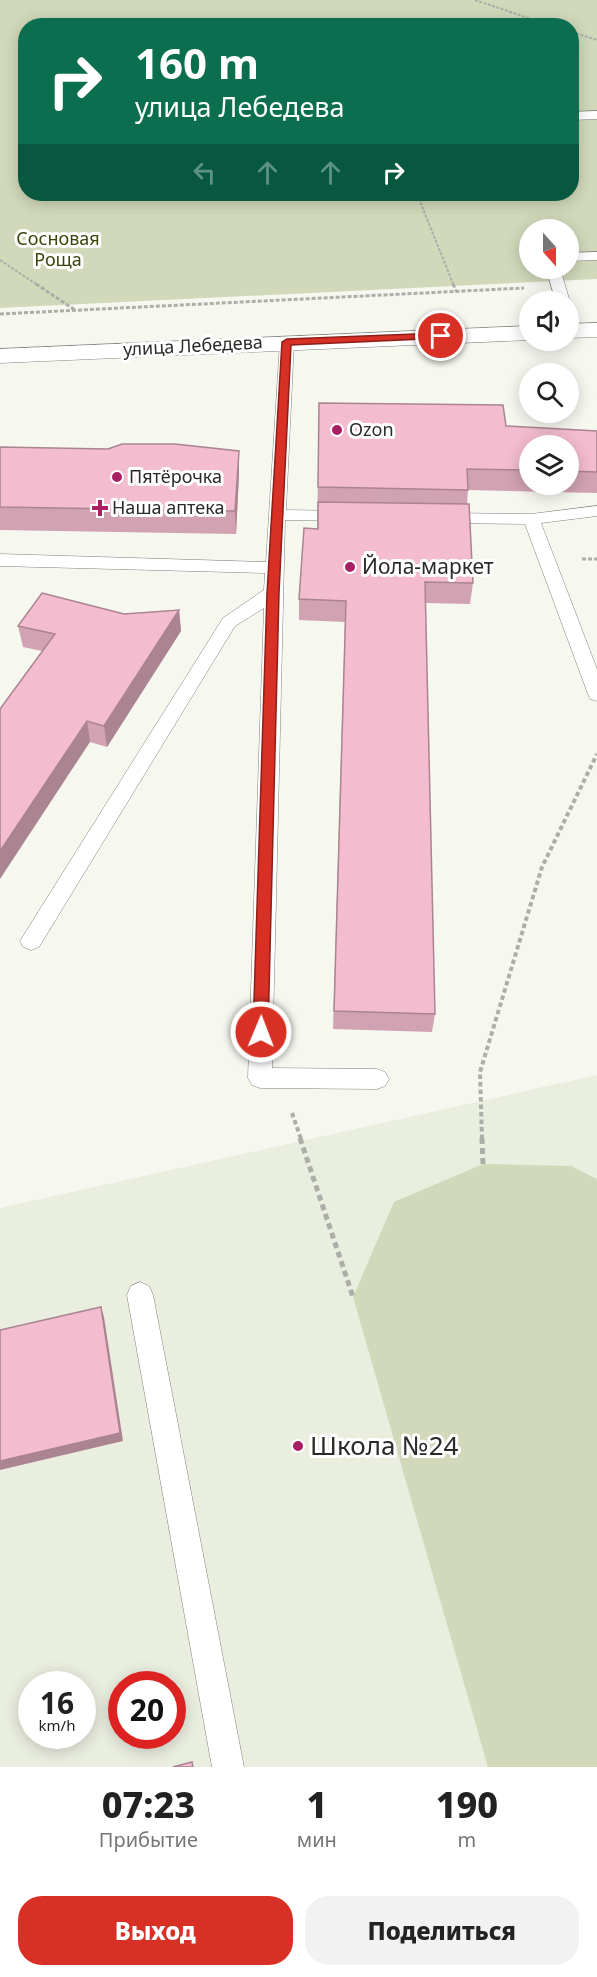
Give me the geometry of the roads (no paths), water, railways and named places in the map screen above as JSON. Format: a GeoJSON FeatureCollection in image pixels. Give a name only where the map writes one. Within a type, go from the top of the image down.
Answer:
{"type":"FeatureCollection","features":[{"type":"Feature","properties":{"kind":"main road"},"geometry":{"type":"LineString","coordinates":[[579,328],[597,330]]}},
{"type":"Feature","properties":{"kind":"main road","name":"улица Лебедева"},"geometry":{"type":"LineString","coordinates":[[0,356],[519,333]]}},
{"type":"Feature","properties":{"kind":"lane"},"geometry":{"type":"LineString","coordinates":[[579,116],[597,115]]}},
{"type":"Feature","properties":{"kind":"lane"},"geometry":{"type":"LineString","coordinates":[[579,257],[597,256]]}},
{"type":"Feature","properties":{"kind":"lane"},"geometry":{"type":"LineString","coordinates":[[287,342],[273,593],[260,1078],[376,1079]]}},
{"type":"Feature","properties":{"kind":"lane"},"geometry":{"type":"LineString","coordinates":[[427,517],[531,519],[597,511]]}},
{"type":"Feature","properties":{"kind":"lane"},"geometry":{"type":"LineString","coordinates":[[277,515],[358,516]]}},
{"type":"Feature","properties":{"kind":"lane"},"geometry":{"type":"LineString","coordinates":[[531,519],[597,694]]}},
{"type":"Feature","properties":{"kind":"lane"},"geometry":{"type":"LineString","coordinates":[[0,560],[274,568]]}},
{"type":"Feature","properties":{"kind":"lane"},"geometry":{"type":"LineString","coordinates":[[31,942],[229,621],[273,593]]}},
{"type":"Feature","properties":{"kind":"lane"},"geometry":{"type":"LineString","coordinates":[[140,1295],[228,1767]]}},
{"type":"Feature","properties":{"kind":"place","name":"Ozon"},"geometry":{"type":"Point","coordinates":[337,430]}},
{"type":"Feature","properties":{"kind":"place","name":"Пятёрочка"},"geometry":{"type":"Point","coordinates":[117,477]}},
{"type":"Feature","properties":{"kind":"place","name":"Наша аптека"},"geometry":{"type":"Point","coordinates":[100,508]}},
{"type":"Feature","properties":{"kind":"place","name":"Йола-маркет"},"geometry":{"type":"Point","coordinates":[350,567]}},
{"type":"Feature","properties":{"kind":"place","name":"Школа №24"},"geometry":{"type":"Point","coordinates":[298,1446]}},
{"type":"Feature","properties":{"kind":"park label","name":"Сосновая Роща"},"geometry":{"type":"Point","coordinates":[58,249]}}]}
